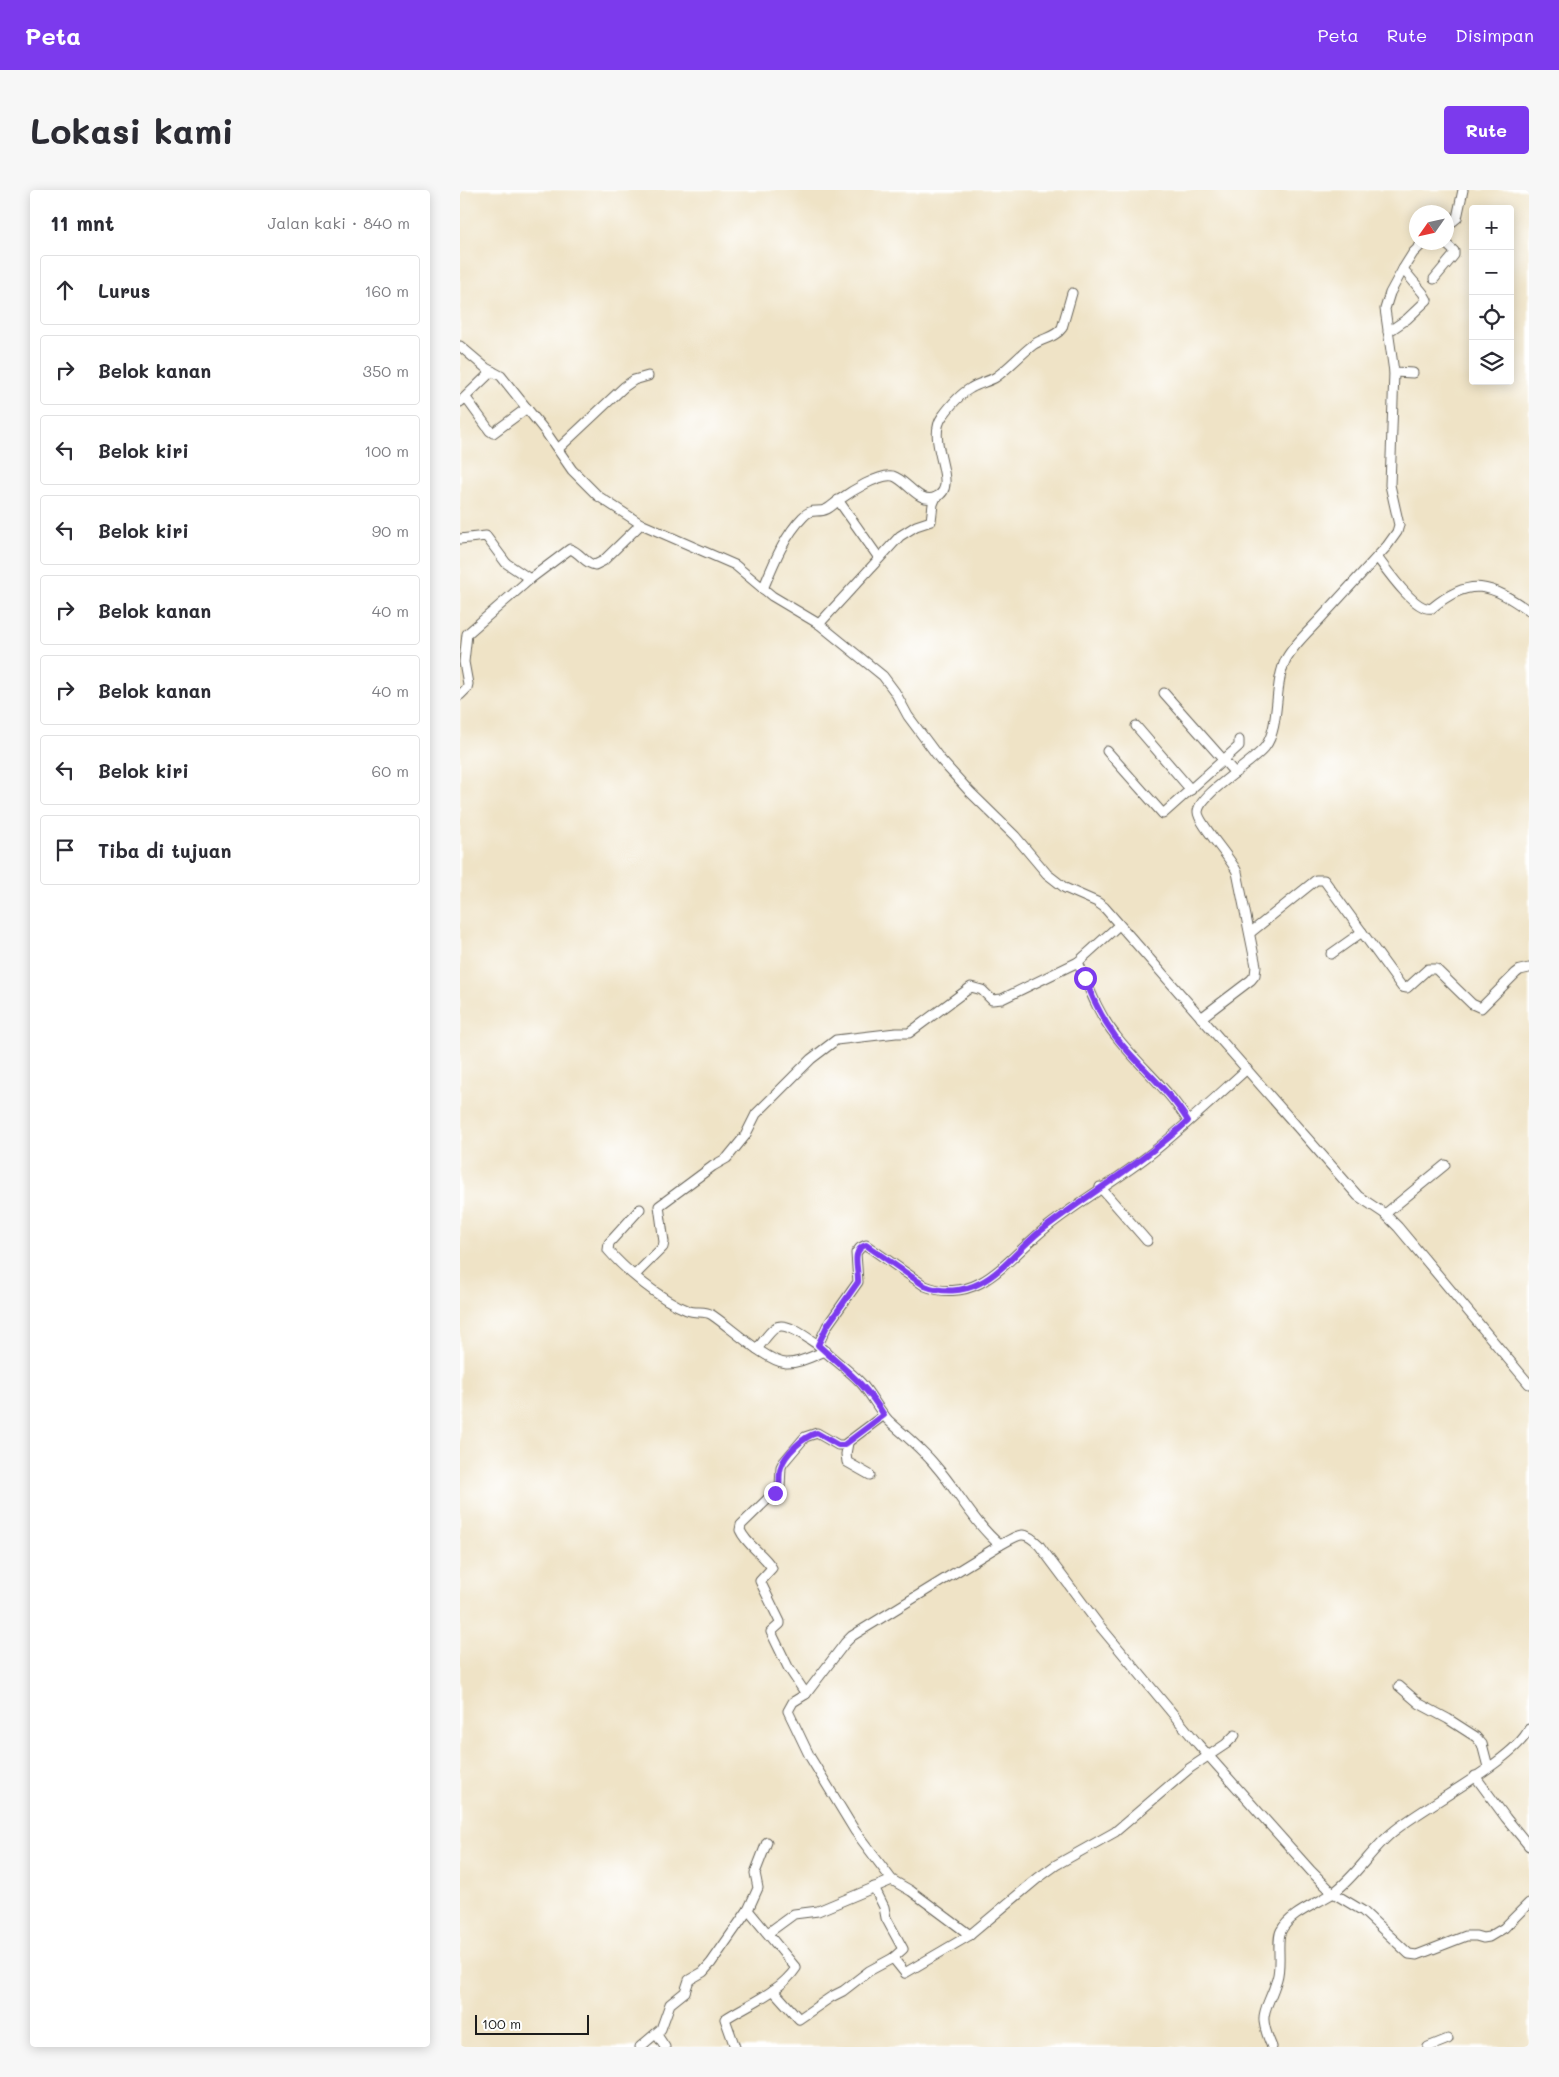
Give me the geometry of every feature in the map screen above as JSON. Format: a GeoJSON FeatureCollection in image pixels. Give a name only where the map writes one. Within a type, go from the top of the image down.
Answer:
{"type":"FeatureCollection","features":[{"type":"Feature","properties":{"kind":"street"},"geometry":{"type":"LineString","coordinates":[[1454,220],[1457,218],[1463,190]]}},
{"type":"Feature","properties":{"kind":"street"},"geometry":{"type":"LineString","coordinates":[[1202,1018],[1251,980],[1255,975],[1255,958],[1237,872],[1232,861],[1201,822],[1198,814],[1199,806],[1265,748],[1272,731],[1280,676],[1290,652],[1377,557],[1395,535],[1399,525],[1390,485],[1394,372],[1386,309],[1387,301],[1403,269],[1416,250]]}},
{"type":"Feature","properties":{"kind":"street"},"geometry":{"type":"LineString","coordinates":[[1434,279],[1454,255],[1453,250]]}},
{"type":"Feature","properties":{"kind":"street"},"geometry":{"type":"LineString","coordinates":[[1388,332],[1407,319],[1427,300],[1424,293],[1403,269]]}},
{"type":"Feature","properties":{"kind":"street"},"geometry":{"type":"LineString","coordinates":[[819,624],[900,536],[916,526],[931,521],[932,504],[936,497],[944,490],[946,482],[938,443],[940,421],[969,388],[994,378],[1034,345],[1059,333],[1072,293]]}},
{"type":"Feature","properties":{"kind":"street"},"geometry":{"type":"LineString","coordinates":[[460,346],[486,368],[501,376],[590,489],[610,505],[641,524],[729,562],[763,589],[819,624],[888,682],[908,716],[940,759],[970,792],[1015,836],[1047,874],[1070,890],[1102,905],[1358,1196],[1385,1214],[1398,1227],[1529,1384]]}},
{"type":"Feature","properties":{"kind":"street"},"geometry":{"type":"LineString","coordinates":[[492,371],[463,400],[490,431],[493,433],[527,408]]}},
{"type":"Feature","properties":{"kind":"street"},"geometry":{"type":"LineString","coordinates":[[1394,372],[1413,373]]}},
{"type":"Feature","properties":{"kind":"street"},"geometry":{"type":"LineString","coordinates":[[558,449],[624,387],[634,380],[648,376]]}},
{"type":"Feature","properties":{"kind":"street"},"geometry":{"type":"LineString","coordinates":[[763,589],[775,561],[802,518],[812,510],[828,508],[860,487],[884,476],[894,476],[923,496],[936,497]]}},
{"type":"Feature","properties":{"kind":"street"},"geometry":{"type":"LineString","coordinates":[[838,500],[879,558]]}},
{"type":"Feature","properties":{"kind":"street"},"geometry":{"type":"LineString","coordinates":[[460,695],[467,688],[468,684],[464,662],[467,634],[530,579],[570,549],[575,550],[589,564],[595,565],[603,561],[641,524]]}},
{"type":"Feature","properties":{"kind":"street"},"geometry":{"type":"LineString","coordinates":[[460,539],[486,536],[506,563],[530,579]]}},
{"type":"Feature","properties":{"kind":"street"},"geometry":{"type":"LineString","coordinates":[[1377,557],[1400,587],[1422,608],[1428,610],[1455,592],[1476,586],[1506,596],[1529,612]]}},
{"type":"Feature","properties":{"kind":"street"},"geometry":{"type":"LineString","coordinates":[[1164,693],[1235,773]]}},
{"type":"Feature","properties":{"kind":"street"},"geometry":{"type":"LineString","coordinates":[[1136,726],[1192,790]]}},
{"type":"Feature","properties":{"kind":"street"},"geometry":{"type":"LineString","coordinates":[[1106,751],[1161,814],[1165,814],[1239,746],[1239,740]]}},
{"type":"Feature","properties":{"kind":"street"},"geometry":{"type":"LineString","coordinates":[[1250,933],[1316,880],[1320,879],[1324,880],[1402,987],[1407,988],[1428,969],[1432,968],[1436,969],[1477,1008],[1484,1007],[1516,973],[1529,968]]}},
{"type":"Feature","properties":{"kind":"street"},"geometry":{"type":"LineString","coordinates":[[635,1274],[663,1247],[659,1206],[713,1166],[727,1158],[745,1136],[756,1114],[811,1059],[836,1040],[909,1033],[971,987],[982,990],[992,1000],[997,1001],[1078,962],[1119,925]]}},
{"type":"Feature","properties":{"kind":"street"},"geometry":{"type":"LineString","coordinates":[[1331,954],[1362,932]]}},
{"type":"Feature","properties":{"kind":"street"},"geometry":{"type":"LineString","coordinates":[[1078,962],[1090,994],[1107,1024],[1128,1050],[1162,1086],[1188,1121]]}},
{"type":"Feature","properties":{"kind":"street"},"geometry":{"type":"LineString","coordinates":[[818,1345],[827,1326],[858,1282],[856,1253],[863,1246],[866,1245],[877,1252],[925,1286],[941,1291],[970,1288],[990,1276],[1036,1235],[1100,1187],[1152,1153],[1247,1069]]}},
{"type":"Feature","properties":{"kind":"street"},"geometry":{"type":"LineString","coordinates":[[1385,1214],[1446,1165]]}},
{"type":"Feature","properties":{"kind":"street"},"geometry":{"type":"LineString","coordinates":[[1100,1187],[1148,1241]]}},
{"type":"Feature","properties":{"kind":"street"},"geometry":{"type":"LineString","coordinates":[[640,1209],[608,1246],[610,1252],[667,1300],[693,1312],[702,1311],[711,1314],[757,1349],[786,1363],[797,1362],[826,1351]]}},
{"type":"Feature","properties":{"kind":"street"},"geometry":{"type":"LineString","coordinates":[[757,1349],[776,1327],[788,1326],[826,1351],[862,1384],[874,1398],[884,1415],[931,1460],[952,1485],[974,1520],[1000,1545]]}},
{"type":"Feature","properties":{"kind":"street"},"geometry":{"type":"LineString","coordinates":[[806,1694],[788,1667],[771,1632],[780,1622],[760,1581],[772,1568],[742,1536],[740,1530],[742,1525],[780,1487],[781,1466],[805,1438],[817,1433],[838,1445],[848,1443],[884,1415]]}},
{"type":"Feature","properties":{"kind":"street"},"geometry":{"type":"LineString","coordinates":[[848,1443],[846,1454],[848,1462],[870,1475]]}},
{"type":"Feature","properties":{"kind":"street"},"geometry":{"type":"LineString","coordinates":[[970,1935],[911,1891],[892,1880],[850,1823],[810,1757],[788,1711],[794,1702],[806,1694],[852,1636],[1000,1545],[1022,1534],[1029,1536],[1039,1545],[1099,1624],[1207,1755],[1311,1872],[1333,1893],[1363,1911],[1409,1954],[1417,1955],[1466,1936],[1489,1937],[1504,1928],[1529,1903]]}},
{"type":"Feature","properties":{"kind":"street"},"geometry":{"type":"LineString","coordinates":[[1399,1686],[1420,1704],[1448,1719],[1476,1738],[1482,1744],[1488,1767]]}},
{"type":"Feature","properties":{"kind":"street"},"geometry":{"type":"LineString","coordinates":[[1272,2047],[1265,2031],[1263,2019],[1279,1973],[1279,1935],[1282,1929],[1292,1920],[1333,1893],[1358,1871],[1394,1830],[1511,1750],[1525,1736],[1529,1729]]}},
{"type":"Feature","properties":{"kind":"street"},"geometry":{"type":"LineString","coordinates":[[892,1958],[905,1973],[970,1935],[1056,1865],[1115,1832],[1207,1755],[1226,1744],[1235,1735]]}},
{"type":"Feature","properties":{"kind":"street"},"geometry":{"type":"LineString","coordinates":[[1475,1776],[1529,1846]]}},
{"type":"Feature","properties":{"kind":"street"},"geometry":{"type":"LineString","coordinates":[[640,2047],[657,2035],[665,2023],[670,2004],[685,1992],[689,1980],[703,1972],[748,1910],[758,1888],[755,1873],[767,1842]]}},
{"type":"Feature","properties":{"kind":"street"},"geometry":{"type":"LineString","coordinates":[[768,1933],[794,1914],[818,1911],[892,1880]]}},
{"type":"Feature","properties":{"kind":"street"},"geometry":{"type":"LineString","coordinates":[[773,1990],[799,2019],[904,1949],[886,1918],[884,1907],[874,1887]]}},
{"type":"Feature","properties":{"kind":"street"},"geometry":{"type":"LineString","coordinates":[[735,2047],[725,2020],[773,1990],[796,1966],[748,1910]]}},
{"type":"Feature","properties":{"kind":"street"},"geometry":{"type":"LineString","coordinates":[[657,2035],[665,2047]]}},
{"type":"Feature","properties":{"kind":"street"},"geometry":{"type":"LineString","coordinates":[[1428,2047],[1448,2039]]}},
{"type":"Feature","properties":{"kind":"route"},"geometry":{"type":"LineString","coordinates":[[775,1493],[780,1487],[781,1466],[792,1450],[805,1438],[817,1433],[838,1445],[844,1445],[884,1415],[874,1398],[854,1375],[818,1345],[827,1326],[858,1282],[856,1253],[860,1248],[866,1245],[925,1286],[933,1289],[941,1291],[970,1288],[990,1276],[1036,1235],[1067,1211],[1152,1153],[1188,1121],[1157,1080],[1128,1050],[1107,1024],[1090,994],[1085,978]]}}]}
